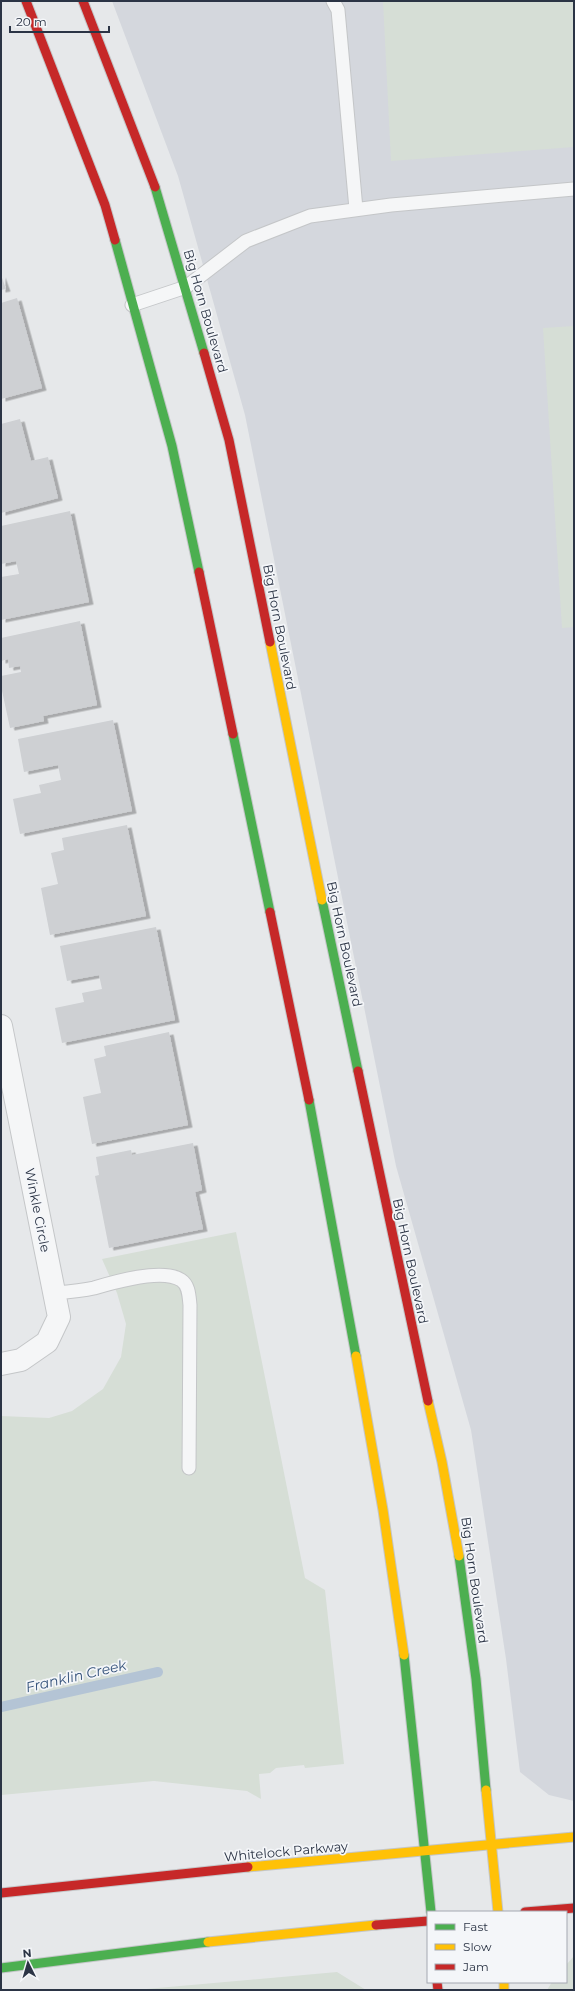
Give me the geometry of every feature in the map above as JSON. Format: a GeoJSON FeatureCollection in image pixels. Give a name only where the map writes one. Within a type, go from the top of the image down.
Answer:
{"type":"FeatureCollection","features":[{"type":"Feature","properties":{"kind":"main road"},"geometry":{"type":"LineString","coordinates":[[26,1],[106,205],[132,306],[172,446],[252,822],[329,1205],[383,1510],[417,1768],[431,1911]]}},
{"type":"Feature","properties":{"kind":"main road","name":"Big Horn Boulevard"},"geometry":{"type":"LineString","coordinates":[[83,1],[153,179],[186,287],[229,440],[302,804],[402,1284],[442,1462],[467,1606],[498,1911]]}},
{"type":"Feature","properties":{"kind":"main road","name":"Whitelock Parkway"},"geometry":{"type":"LineString","coordinates":[[1,1893],[243,1867],[425,1852],[574,1837]]}},
{"type":"Feature","properties":{"kind":"main road"},"geometry":{"type":"LineString","coordinates":[[537,1911],[574,1908]]}},
{"type":"Feature","properties":{"kind":"main road"},"geometry":{"type":"LineString","coordinates":[[1,1968],[229,1938],[427,1921]]}},
{"type":"Feature","properties":{"kind":"street","name":"Winkle Circle"},"geometry":{"type":"LineString","coordinates":[[1,1026],[59,1317],[47,1342],[21,1360],[1,1364]]}},
{"type":"Feature","properties":{"kind":"lane"},"geometry":{"type":"LineString","coordinates":[[332,1],[338,10],[356,209]]}},
{"type":"Feature","properties":{"kind":"lane"},"geometry":{"type":"LineString","coordinates":[[132,306],[186,287],[246,241],[310,216],[391,205],[574,189]]}},
{"type":"Feature","properties":{"kind":"lane"},"geometry":{"type":"LineString","coordinates":[[54,1293],[93,1288],[106,1284],[150,1276],[169,1276],[181,1280],[188,1290],[190,1305],[189,1468]]}},
{"type":"Feature","properties":{"kind":"shaded area"},"geometry":{"type":"Polygon","coordinates":[[[112,1],[574,1],[574,1801],[549,1795],[520,1772],[506,1659],[471,1430],[396,1166],[245,415],[178,176],[112,1]]]}},
{"type":"Feature","properties":{"kind":"shaded area"},"geometry":{"type":"Polygon","coordinates":[[[383,1],[574,1],[574,147],[391,161],[383,1]]]}},
{"type":"Feature","properties":{"kind":"shaded area"},"geometry":{"type":"Polygon","coordinates":[[[574,326],[574,627],[562,628],[543,328],[574,326]]]}},
{"type":"Feature","properties":{"kind":"shaded area"},"geometry":{"type":"Polygon","coordinates":[[[236,1232],[305,1578],[325,1590],[344,1764],[305,1768],[304,1765],[276,1768],[270,1773],[259,1774],[261,1799],[247,1791],[154,1781],[1,1795],[1,1416],[49,1418],[72,1411],[103,1389],[121,1357],[126,1324],[117,1293],[102,1259],[236,1232]]]}},
{"type":"Feature","properties":{"kind":"shaded area"},"geometry":{"type":"Polygon","coordinates":[[[574,1956],[574,1990],[547,1990],[551,1983],[567,1983],[567,1964],[574,1956]]]}},
{"type":"Feature","properties":{"kind":"shaded area"},"geometry":{"type":"Polygon","coordinates":[[[337,1972],[366,1990],[135,1990],[337,1972]]]}},
{"type":"Feature","properties":{"kind":"building"},"geometry":{"type":"Polygon","coordinates":[[[1,275],[6,289],[1,290],[1,275]]]}},
{"type":"Feature","properties":{"kind":"building"},"geometry":{"type":"Polygon","coordinates":[[[17,298],[42,388],[1,399],[1,303],[17,298]]]}},
{"type":"Feature","properties":{"kind":"building"},"geometry":{"type":"Polygon","coordinates":[[[20,419],[31,461],[48,457],[58,498],[1,513],[1,424],[20,419]]]}},
{"type":"Feature","properties":{"kind":"building"},"geometry":{"type":"Polygon","coordinates":[[[70,511],[89,602],[1,620],[1,577],[19,574],[16,561],[1,564],[1,526],[70,511]]]}},
{"type":"Feature","properties":{"kind":"building"},"geometry":{"type":"Polygon","coordinates":[[[80,621],[97,705],[43,716],[44,721],[10,728],[1,686],[1,676],[21,672],[20,666],[9,668],[8,659],[1,661],[1,638],[80,621]]]}},
{"type":"Feature","properties":{"kind":"building"},"geometry":{"type":"Polygon","coordinates":[[[113,720],[132,811],[20,834],[13,799],[41,793],[39,785],[61,780],[58,765],[24,772],[18,739],[113,720]]]}},
{"type":"Feature","properties":{"kind":"building"},"geometry":{"type":"Polygon","coordinates":[[[127,825],[146,916],[50,935],[41,888],[58,884],[51,853],[64,850],[62,838],[127,825]]]}},
{"type":"Feature","properties":{"kind":"building"},"geometry":{"type":"Polygon","coordinates":[[[156,927],[175,1020],[62,1043],[55,1008],[84,1002],[82,993],[102,989],[99,975],[67,981],[60,946],[156,927]]]}},
{"type":"Feature","properties":{"kind":"building"},"geometry":{"type":"Polygon","coordinates":[[[169,1032],[188,1125],[92,1144],[83,1097],[101,1093],[94,1059],[106,1056],[104,1046],[169,1032]]]}},
{"type":"Feature","properties":{"kind":"building"},"geometry":{"type":"Polygon","coordinates":[[[193,1143],[202,1190],[195,1192],[203,1229],[109,1248],[95,1176],[99,1175],[96,1157],[131,1150],[132,1155],[193,1143]]]}},
{"type":"Feature","properties":{"kind":"waterway","name":"Franklin Creek"},"geometry":{"type":"LineString","coordinates":[[1,1707],[158,1672]]}},
{"type":"Feature","properties":{"kind":"traffic: fast"},"geometry":{"type":"LineString","coordinates":[[155,187],[204,353]]}},
{"type":"Feature","properties":{"kind":"traffic: fast"},"geometry":{"type":"LineString","coordinates":[[115,240],[172,446],[199,572]]}},
{"type":"Feature","properties":{"kind":"traffic: fast"},"geometry":{"type":"LineString","coordinates":[[233,734],[270,912]]}},
{"type":"Feature","properties":{"kind":"traffic: fast"},"geometry":{"type":"LineString","coordinates":[[322,900],[358,1071]]}},
{"type":"Feature","properties":{"kind":"traffic: fast"},"geometry":{"type":"LineString","coordinates":[[309,1100],[356,1356]]}},
{"type":"Feature","properties":{"kind":"traffic: fast"},"geometry":{"type":"LineString","coordinates":[[459,1556],[476,1679],[486,1790]]}},
{"type":"Feature","properties":{"kind":"traffic: fast"},"geometry":{"type":"LineString","coordinates":[[404,1655],[431,1911]]}},
{"type":"Feature","properties":{"kind":"traffic: fast"},"geometry":{"type":"LineString","coordinates":[[1,1968],[208,1942]]}},
{"type":"Feature","properties":{"kind":"traffic: slow"},"geometry":{"type":"LineString","coordinates":[[270,642],[322,900]]}},
{"type":"Feature","properties":{"kind":"traffic: slow"},"geometry":{"type":"LineString","coordinates":[[356,1356],[383,1510],[404,1655]]}},
{"type":"Feature","properties":{"kind":"traffic: slow"},"geometry":{"type":"LineString","coordinates":[[428,1401],[442,1462],[459,1556]]}},
{"type":"Feature","properties":{"kind":"traffic: slow"},"geometry":{"type":"LineString","coordinates":[[486,1790],[498,1911]]}},
{"type":"Feature","properties":{"kind":"traffic: slow"},"geometry":{"type":"LineString","coordinates":[[248,1867],[574,1837]]}},
{"type":"Feature","properties":{"kind":"traffic: slow"},"geometry":{"type":"LineString","coordinates":[[208,1942],[376,1925]]}},
{"type":"Feature","properties":{"kind":"traffic: slow"},"geometry":{"type":"LineString","coordinates":[[504,1983],[504,1990]]}},
{"type":"Feature","properties":{"kind":"traffic: jam"},"geometry":{"type":"LineString","coordinates":[[26,1],[105,205],[115,240]]}},
{"type":"Feature","properties":{"kind":"traffic: jam"},"geometry":{"type":"LineString","coordinates":[[83,1],[155,187]]}},
{"type":"Feature","properties":{"kind":"traffic: jam"},"geometry":{"type":"LineString","coordinates":[[204,353],[229,440],[270,642]]}},
{"type":"Feature","properties":{"kind":"traffic: jam"},"geometry":{"type":"LineString","coordinates":[[199,572],[233,734]]}},
{"type":"Feature","properties":{"kind":"traffic: jam"},"geometry":{"type":"LineString","coordinates":[[270,912],[309,1100]]}},
{"type":"Feature","properties":{"kind":"traffic: jam"},"geometry":{"type":"LineString","coordinates":[[358,1071],[428,1401]]}},
{"type":"Feature","properties":{"kind":"traffic: jam"},"geometry":{"type":"LineString","coordinates":[[1,1893],[248,1867]]}},
{"type":"Feature","properties":{"kind":"traffic: jam"},"geometry":{"type":"LineString","coordinates":[[537,1911],[574,1908]]}},
{"type":"Feature","properties":{"kind":"traffic: jam"},"geometry":{"type":"LineString","coordinates":[[376,1925],[427,1921]]}},
{"type":"Feature","properties":{"kind":"traffic: jam"},"geometry":{"type":"LineString","coordinates":[[437,1983],[438,1990]]}}]}
